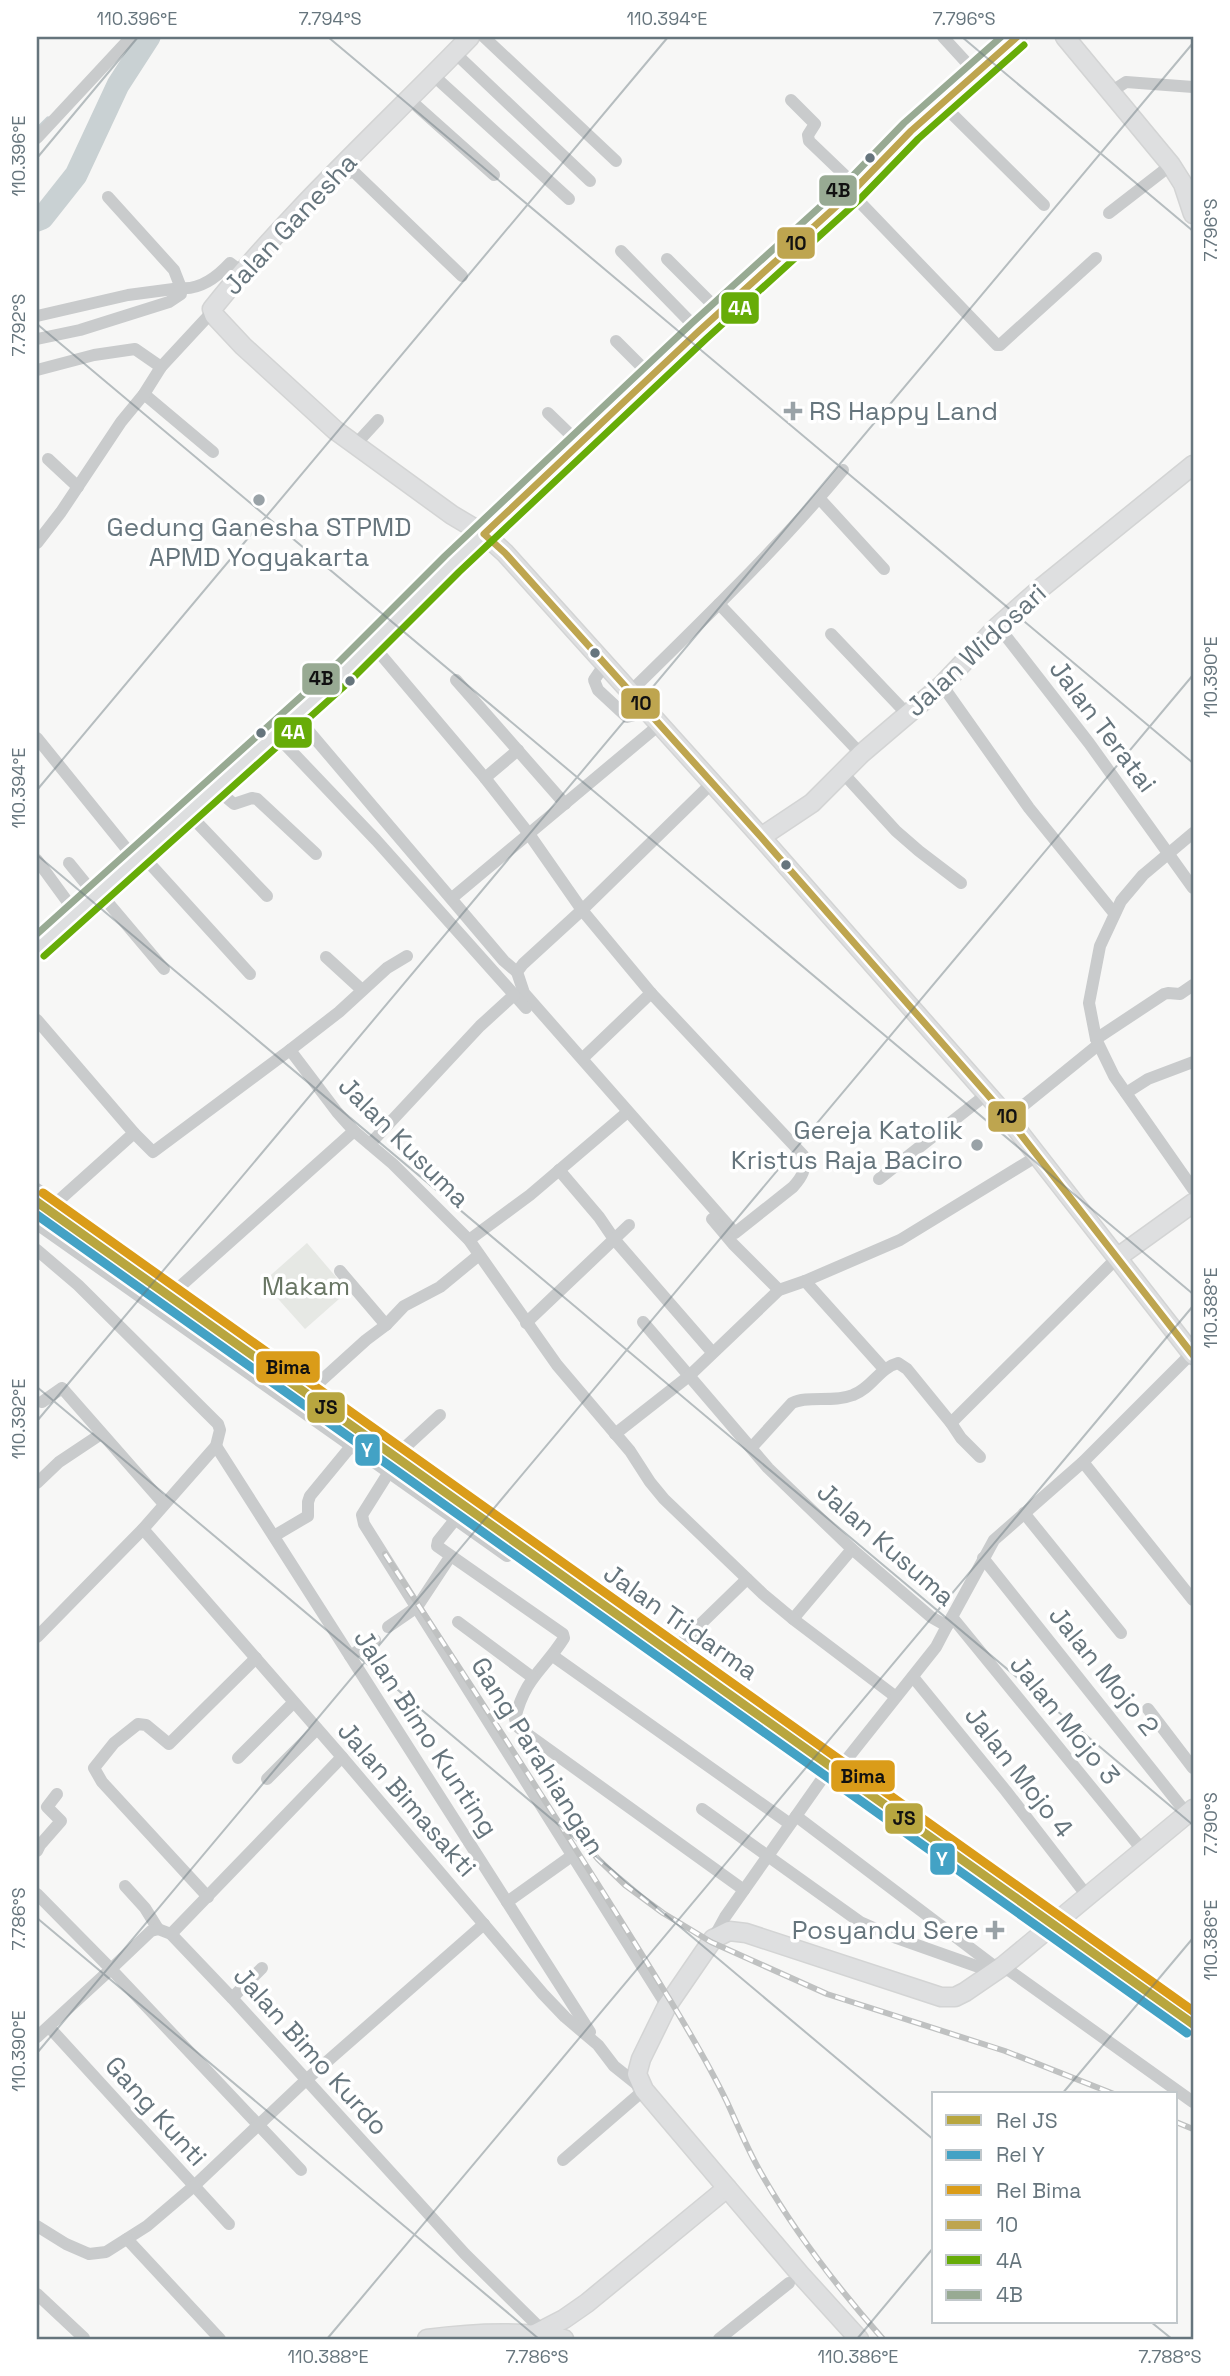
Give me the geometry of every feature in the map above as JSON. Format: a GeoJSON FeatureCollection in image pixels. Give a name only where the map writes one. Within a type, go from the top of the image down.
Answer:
{"type":"FeatureCollection","features":[{"type":"Feature","properties":{"kind":"street"},"geometry":{"type":"LineString","coordinates":[[39,130],[131,37]]}},
{"type":"Feature","properties":{"kind":"street","name":"Jalan Ganesha"},"geometry":{"type":"LineString","coordinates":[[470,37],[331,177],[242,272],[212,312],[253,355],[355,445],[452,515],[484,534],[505,553],[761,837],[1008,1118],[1192,1354]]}},
{"type":"Feature","properties":{"kind":"street"},"geometry":{"type":"LineString","coordinates":[[484,37],[617,161]]}},
{"type":"Feature","properties":{"kind":"street"},"geometry":{"type":"LineString","coordinates":[[943,37],[977,74]]}},
{"type":"Feature","properties":{"kind":"street"},"geometry":{"type":"LineString","coordinates":[[37,948],[342,674],[484,534],[699,331],[854,190],[911,131],[1017,37]]}},
{"type":"Feature","properties":{"kind":"street"},"geometry":{"type":"LineString","coordinates":[[1065,37],[1171,165],[1184,184],[1193,214]]}},
{"type":"Feature","properties":{"kind":"street"},"geometry":{"type":"LineString","coordinates":[[455,53],[590,181]]}},
{"type":"Feature","properties":{"kind":"street"},"geometry":{"type":"LineString","coordinates":[[434,76],[569,199]]}},
{"type":"Feature","properties":{"kind":"street"},"geometry":{"type":"LineString","coordinates":[[1112,91],[1126,82],[1193,87]]}},
{"type":"Feature","properties":{"kind":"street"},"geometry":{"type":"LineString","coordinates":[[410,100],[494,174]]}},
{"type":"Feature","properties":{"kind":"street"},"geometry":{"type":"LineString","coordinates":[[791,100],[815,124],[808,135],[809,141],[997,345],[1096,258]]}},
{"type":"Feature","properties":{"kind":"street"},"geometry":{"type":"LineString","coordinates":[[942,104],[1044,205]]}},
{"type":"Feature","properties":{"kind":"street"},"geometry":{"type":"LineString","coordinates":[[1109,213],[1171,165]]}},
{"type":"Feature","properties":{"kind":"street"},"geometry":{"type":"LineString","coordinates":[[331,177],[354,172],[461,276]]}},
{"type":"Feature","properties":{"kind":"street"},"geometry":{"type":"LineString","coordinates":[[37,339],[80,330],[169,302],[181,294],[174,270],[108,197]]}},
{"type":"Feature","properties":{"kind":"street"},"geometry":{"type":"LineString","coordinates":[[621,251],[699,331]]}},
{"type":"Feature","properties":{"kind":"street"},"geometry":{"type":"LineString","coordinates":[[667,259],[720,312]]}},
{"type":"Feature","properties":{"kind":"street"},"geometry":{"type":"LineString","coordinates":[[37,316],[128,295],[189,289],[214,278],[230,263],[242,272]]}},
{"type":"Feature","properties":{"kind":"street"},"geometry":{"type":"LineString","coordinates":[[37,543],[161,367],[212,312]]}},
{"type":"Feature","properties":{"kind":"street"},"geometry":{"type":"LineString","coordinates":[[616,341],[652,377]]}},
{"type":"Feature","properties":{"kind":"street"},"geometry":{"type":"LineString","coordinates":[[37,370],[94,355],[135,349],[161,367]]}},
{"type":"Feature","properties":{"kind":"street"},"geometry":{"type":"LineString","coordinates":[[144,394],[213,452]]}},
{"type":"Feature","properties":{"kind":"street"},"geometry":{"type":"LineString","coordinates":[[548,412],[580,444]]}},
{"type":"Feature","properties":{"kind":"street"},"geometry":{"type":"LineString","coordinates":[[355,445],[378,420]]}},
{"type":"Feature","properties":{"kind":"street"},"geometry":{"type":"LineString","coordinates":[[48,459],[78,487]]}},
{"type":"Feature","properties":{"kind":"street","name":"Jalan Widosari"},"geometry":{"type":"LineString","coordinates":[[761,837],[812,803],[861,754],[942,685],[998,626],[1193,465]]}},
{"type":"Feature","properties":{"kind":"street"},"geometry":{"type":"LineString","coordinates":[[630,692],[719,604],[843,470]]}},
{"type":"Feature","properties":{"kind":"street"},"geometry":{"type":"LineString","coordinates":[[819,498],[884,569]]}},
{"type":"Feature","properties":{"kind":"street"},"geometry":{"type":"LineString","coordinates":[[719,604],[861,754]]}},
{"type":"Feature","properties":{"kind":"street","name":"Jalan Teratai"},"geometry":{"type":"LineString","coordinates":[[998,626],[1089,743],[1193,888]]}},
{"type":"Feature","properties":{"kind":"street"},"geometry":{"type":"LineString","coordinates":[[831,634],[908,715]]}},
{"type":"Feature","properties":{"kind":"street"},"geometry":{"type":"LineString","coordinates":[[295,715],[504,961],[517,972],[524,993],[735,1233],[793,1187],[805,1170],[803,1155],[652,992],[583,910],[485,778],[371,643]]}},
{"type":"Feature","properties":{"kind":"street"},"geometry":{"type":"LineString","coordinates":[[605,664],[594,680],[598,690],[627,717],[644,709]]}},
{"type":"Feature","properties":{"kind":"street"},"geometry":{"type":"LineString","coordinates":[[456,680],[565,804]]}},
{"type":"Feature","properties":{"kind":"street"},"geometry":{"type":"LineString","coordinates":[[942,685],[1029,808],[1115,913]]}},
{"type":"Feature","properties":{"kind":"street"},"geometry":{"type":"LineString","coordinates":[[452,898],[659,725]]}},
{"type":"Feature","properties":{"kind":"street"},"geometry":{"type":"LineString","coordinates":[[276,735],[376,840],[624,1115],[733,1244],[779,1290]]}},
{"type":"Feature","properties":{"kind":"street"},"geometry":{"type":"LineString","coordinates":[[37,738],[137,856],[250,974]]}},
{"type":"Feature","properties":{"kind":"street"},"geometry":{"type":"LineString","coordinates":[[485,778],[518,750]]}},
{"type":"Feature","properties":{"kind":"street"},"geometry":{"type":"LineString","coordinates":[[842,772],[896,831],[961,883]]}},
{"type":"Feature","properties":{"kind":"street"},"geometry":{"type":"LineString","coordinates":[[517,972],[712,783]]}},
{"type":"Feature","properties":{"kind":"street"},"geometry":{"type":"LineString","coordinates":[[215,788],[234,804],[255,798],[316,854]]}},
{"type":"Feature","properties":{"kind":"street"},"geometry":{"type":"LineString","coordinates":[[187,812],[267,896]]}},
{"type":"Feature","properties":{"kind":"street"},"geometry":{"type":"LineString","coordinates":[[1193,833],[1134,884],[1115,913],[1100,946],[1089,1003],[1097,1042],[1114,1076],[1193,1189]]}},
{"type":"Feature","properties":{"kind":"street"},"geometry":{"type":"LineString","coordinates":[[37,860],[75,912]]}},
{"type":"Feature","properties":{"kind":"street"},"geometry":{"type":"LineString","coordinates":[[69,863],[164,969]]}},
{"type":"Feature","properties":{"kind":"street"},"geometry":{"type":"LineString","coordinates":[[37,1020],[150,1151],[158,1151],[318,1030],[387,968],[407,956]]}},
{"type":"Feature","properties":{"kind":"street"},"geometry":{"type":"LineString","coordinates":[[326,957],[362,990]]}},
{"type":"Feature","properties":{"kind":"street"},"geometry":{"type":"LineString","coordinates":[[1008,1118],[1097,1042],[1164,994],[1180,993],[1193,985]]}},
{"type":"Feature","properties":{"kind":"street"},"geometry":{"type":"LineString","coordinates":[[583,1058],[652,992]]}},
{"type":"Feature","properties":{"kind":"street"},"geometry":{"type":"LineString","coordinates":[[370,1144],[480,1026],[514,995]]}},
{"type":"Feature","properties":{"kind":"street","name":"Jalan Kusuma"},"geometry":{"type":"LineString","coordinates":[[289,1050],[354,1131],[469,1240],[565,1375],[615,1434],[664,1499],[793,1619],[896,1697]]}},
{"type":"Feature","properties":{"kind":"street"},"geometry":{"type":"LineString","coordinates":[[1126,1093],[1148,1079],[1193,1062]]}},
{"type":"Feature","properties":{"kind":"street"},"geometry":{"type":"LineString","coordinates":[[879,1179],[987,1094]]}},
{"type":"Feature","properties":{"kind":"street"},"geometry":{"type":"LineString","coordinates":[[469,1240],[530,1195],[624,1115]]}},
{"type":"Feature","properties":{"kind":"street"},"geometry":{"type":"LineString","coordinates":[[175,1290],[354,1131]]}},
{"type":"Feature","properties":{"kind":"street"},"geometry":{"type":"LineString","coordinates":[[57,1203],[134,1133]]}},
{"type":"Feature","properties":{"kind":"street"},"geometry":{"type":"LineString","coordinates":[[615,1434],[689,1376],[779,1290],[900,1240],[1039,1155]]}},
{"type":"Feature","properties":{"kind":"street"},"geometry":{"type":"LineString","coordinates":[[559,1170],[614,1239],[712,1352]]}},
{"type":"Feature","properties":{"kind":"street","name":"Jalan Tridarma"},"geometry":{"type":"LineString","coordinates":[[37,1189],[401,1451],[1062,1919]]}},
{"type":"Feature","properties":{"kind":"street"},"geometry":{"type":"LineString","coordinates":[[951,1423],[1118,1257],[1193,1203]]}},
{"type":"Feature","properties":{"kind":"street"},"geometry":{"type":"LineString","coordinates":[[37,1224],[150,1306],[352,1445],[454,1521],[508,1556]]}},
{"type":"Feature","properties":{"kind":"street"},"geometry":{"type":"LineString","coordinates":[[526,1323],[629,1225]]}},
{"type":"Feature","properties":{"kind":"street"},"geometry":{"type":"LineString","coordinates":[[37,1250],[78,1286],[218,1424],[220,1430],[216,1446],[143,1529],[37,1637]]}},
{"type":"Feature","properties":{"kind":"street"},"geometry":{"type":"LineString","coordinates":[[313,1388],[404,1306],[440,1287],[479,1255]]}},
{"type":"Feature","properties":{"kind":"street"},"geometry":{"type":"LineString","coordinates":[[340,1270],[386,1325]]}},
{"type":"Feature","properties":{"kind":"street"},"geometry":{"type":"LineString","coordinates":[[805,1281],[884,1369]]}},
{"type":"Feature","properties":{"kind":"street","name":"Jalan Kusuma"},"geometry":{"type":"LineString","coordinates":[[643,1322],[768,1468],[852,1549],[931,1617],[949,1622],[993,1540],[1083,1462],[1192,1354]]}},
{"type":"Feature","properties":{"kind":"street"},"geometry":{"type":"LineString","coordinates":[[752,1447],[798,1400],[841,1399],[853,1395],[869,1385],[884,1369],[898,1363],[902,1364],[961,1438],[980,1457]]}},
{"type":"Feature","properties":{"kind":"street"},"geometry":{"type":"LineString","coordinates":[[42,1402],[62,1388],[164,1504]]}},
{"type":"Feature","properties":{"kind":"street"},"geometry":{"type":"LineString","coordinates":[[401,1451],[440,1415]]}},
{"type":"Feature","properties":{"kind":"street"},"geometry":{"type":"LineString","coordinates":[[37,1483],[59,1462],[101,1434]]}},
{"type":"Feature","properties":{"kind":"street"},"geometry":{"type":"LineString","coordinates":[[274,1536],[308,1516],[310,1496],[352,1445]]}},
{"type":"Feature","properties":{"kind":"street","name":"Jalan Bimo Kunting"},"geometry":{"type":"LineString","coordinates":[[216,1446],[598,2045]]}},
{"type":"Feature","properties":{"kind":"street"},"geometry":{"type":"LineString","coordinates":[[1083,1462],[1193,1600]]}},
{"type":"Feature","properties":{"kind":"street","name":"Gang Parahiangan"},"geometry":{"type":"LineString","coordinates":[[389,1472],[362,1519],[667,2006]]}},
{"type":"Feature","properties":{"kind":"street"},"geometry":{"type":"LineString","coordinates":[[1024,1513],[1121,1633]]}},
{"type":"Feature","properties":{"kind":"street"},"geometry":{"type":"LineString","coordinates":[[454,1521],[437,1546],[563,1634],[564,1638],[553,1656],[526,1686],[515,1719],[519,1728],[744,1890]]}},
{"type":"Feature","properties":{"kind":"street","name":"Jalan Bimasakti"},"geometry":{"type":"LineString","coordinates":[[143,1529],[550,2001],[598,2045],[614,2066],[644,2090]]}},
{"type":"Feature","properties":{"kind":"street"},"geometry":{"type":"LineString","coordinates":[[793,1619],[852,1549]]}},
{"type":"Feature","properties":{"kind":"street"},"geometry":{"type":"LineString","coordinates":[[388,1627],[417,1607],[450,1557]]}},
{"type":"Feature","properties":{"kind":"street","name":"Jalan Mojo 2"},"geometry":{"type":"LineString","coordinates":[[983,1558],[1190,1812]]}},
{"type":"Feature","properties":{"kind":"street"},"geometry":{"type":"LineString","coordinates":[[677,1647],[747,1579]]}},
{"type":"Feature","properties":{"kind":"street"},"geometry":{"type":"LineString","coordinates":[[458,1622],[532,1677]]}},
{"type":"Feature","properties":{"kind":"street"},"geometry":{"type":"LineString","coordinates":[[843,1765],[936,1647],[949,1622]]}},
{"type":"Feature","properties":{"kind":"street","name":"Jalan Mojo 3"},"geometry":{"type":"LineString","coordinates":[[949,1622],[1144,1852]]}},
{"type":"Feature","properties":{"kind":"street"},"geometry":{"type":"LineString","coordinates":[[350,1656],[374,1640]]}},
{"type":"Feature","properties":{"kind":"street"},"geometry":{"type":"LineString","coordinates":[[553,1656],[793,1820],[998,1969],[1193,2102]]}},
{"type":"Feature","properties":{"kind":"street"},"geometry":{"type":"LineString","coordinates":[[208,1897],[102,1782],[94,1769],[114,1743],[138,1724],[146,1725],[169,1744],[256,1658]]}},
{"type":"Feature","properties":{"kind":"street","name":"Jalan Mojo 4"},"geometry":{"type":"LineString","coordinates":[[913,1677],[1088,1897]]}},
{"type":"Feature","properties":{"kind":"street"},"geometry":{"type":"LineString","coordinates":[[238,1758],[293,1703]]}},
{"type":"Feature","properties":{"kind":"street"},"geometry":{"type":"LineString","coordinates":[[1148,1710],[1193,1768]]}},
{"type":"Feature","properties":{"kind":"street"},"geometry":{"type":"LineString","coordinates":[[267,1779],[317,1730]]}},
{"type":"Feature","properties":{"kind":"street"},"geometry":{"type":"LineString","coordinates":[[37,2037],[151,1931],[164,1932],[208,1897],[342,1757]]}},
{"type":"Feature","properties":{"kind":"street"},"geometry":{"type":"LineString","coordinates":[[821,1779],[725,1916],[713,1940],[667,2006],[637,2074],[644,2090],[800,2274],[859,2339]]}},
{"type":"Feature","properties":{"kind":"street"},"geometry":{"type":"LineString","coordinates":[[38,1846],[61,1821],[47,1807],[57,1794]]}},
{"type":"Feature","properties":{"kind":"street"},"geometry":{"type":"LineString","coordinates":[[702,1809],[860,1922],[998,1969]]}},
{"type":"Feature","properties":{"kind":"street"},"geometry":{"type":"LineString","coordinates":[[713,1940],[729,1931],[746,1933],[941,1997],[955,1997],[1038,1938],[1190,1812]]}},
{"type":"Feature","properties":{"kind":"street"},"geometry":{"type":"LineString","coordinates":[[507,1902],[573,1855]]}},
{"type":"Feature","properties":{"kind":"street","name":"Jalan Bimo Kurdo"},"geometry":{"type":"LineString","coordinates":[[125,1886],[164,1932],[232,1998],[537,2333]]}},
{"type":"Feature","properties":{"kind":"street"},"geometry":{"type":"LineString","coordinates":[[37,1894],[301,2170]]}},
{"type":"Feature","properties":{"kind":"street"},"geometry":{"type":"LineString","coordinates":[[37,2226],[65,2245],[89,2254],[106,2252],[147,2226],[194,2186],[306,2080],[484,1924]]}},
{"type":"Feature","properties":{"kind":"street"},"geometry":{"type":"LineString","coordinates":[[232,1998],[262,1968]]}},
{"type":"Feature","properties":{"kind":"street","name":"Gang Kunti"},"geometry":{"type":"LineString","coordinates":[[49,2027],[229,2224]]}},
{"type":"Feature","properties":{"kind":"street"},"geometry":{"type":"LineString","coordinates":[[563,2160],[644,2090]]}},
{"type":"Feature","properties":{"kind":"street"},"geometry":{"type":"LineString","coordinates":[[537,2333],[587,2303],[727,2188]]}},
{"type":"Feature","properties":{"kind":"street"},"geometry":{"type":"LineString","coordinates":[[127,2239],[220,2339]]}},
{"type":"Feature","properties":{"kind":"street"},"geometry":{"type":"LineString","coordinates":[[719,2339],[789,2283]]}},
{"type":"Feature","properties":{"kind":"street"},"geometry":{"type":"LineString","coordinates":[[37,2294],[84,2338]]}},
{"type":"Feature","properties":{"kind":"street"},"geometry":{"type":"LineString","coordinates":[[427,2339],[466,2334],[537,2333],[564,2339]]}},
{"type":"Feature","properties":{"kind":"green space","name":"Makam"},"geometry":{"type":"Polygon","coordinates":[[[307,1243],[348,1291],[305,1329],[263,1282],[307,1243]]]}},
{"type":"Feature","properties":{"kind":"waterway"},"geometry":{"type":"LineString","coordinates":[[37,220],[42,218],[76,175],[118,85],[149,37]]}},
{"type":"Feature","properties":{"kind":"waterway"},"geometry":{"type":"LineString","coordinates":[[37,129],[48,118]]}},
{"type":"Feature","properties":{"kind":"railway"},"geometry":{"type":"LineString","coordinates":[[385,1554],[670,2000],[714,2076],[774,2195],[818,2259],[883,2339]]}},
{"type":"Feature","properties":{"kind":"railway"},"geometry":{"type":"LineString","coordinates":[[570,1826],[625,1885],[663,1913],[711,1942],[827,1994],[1005,2051],[1109,2092]]}},
{"type":"Feature","properties":{"kind":"railway"},"geometry":{"type":"LineString","coordinates":[[1178,2123],[1193,2129]]}},
{"type":"Feature","properties":{"kind":"rail line","name":"Bima"},"geometry":{"type":"LineString","coordinates":[[43,1193],[1193,2011]]}},
{"type":"Feature","properties":{"kind":"rail line","name":"JS"},"geometry":{"type":"LineString","coordinates":[[37,1202],[1193,2024]]}},
{"type":"Feature","properties":{"kind":"rail line","name":"Y"},"geometry":{"type":"LineString","coordinates":[[37,1215],[1187,2033]]}},
{"type":"Feature","properties":{"kind":"transit line","name":"4B"},"geometry":{"type":"LineString","coordinates":[[37,934],[335,666],[445,556],[692,323],[844,185],[904,123],[1001,37]]}},
{"type":"Feature","properties":{"kind":"transit line","name":"10"},"geometry":{"type":"LineString","coordinates":[[1017,37],[911,131],[851,193],[699,331],[484,534],[505,553],[761,837],[1008,1118],[1193,1355]]}},
{"type":"Feature","properties":{"kind":"transit line","name":"4A"},"geometry":{"type":"LineString","coordinates":[[44,956],[349,682],[459,572],[706,339],[858,201],[918,139],[1024,45]]}},
{"type":"Feature","properties":{"kind":"place","name":"RS Happy Land"},"geometry":{"type":"Point","coordinates":[793,411]}},
{"type":"Feature","properties":{"kind":"place","name":"Gedung Ganesha STPMD APMD Yogyakarta"},"geometry":{"type":"Point","coordinates":[259,500]}},
{"type":"Feature","properties":{"kind":"place","name":"Gereja Katolik Kristus Raja Baciro"},"geometry":{"type":"Point","coordinates":[977,1145]}},
{"type":"Feature","properties":{"kind":"place","name":"Posyandu Sere"},"geometry":{"type":"Point","coordinates":[995,1930]}}]}
